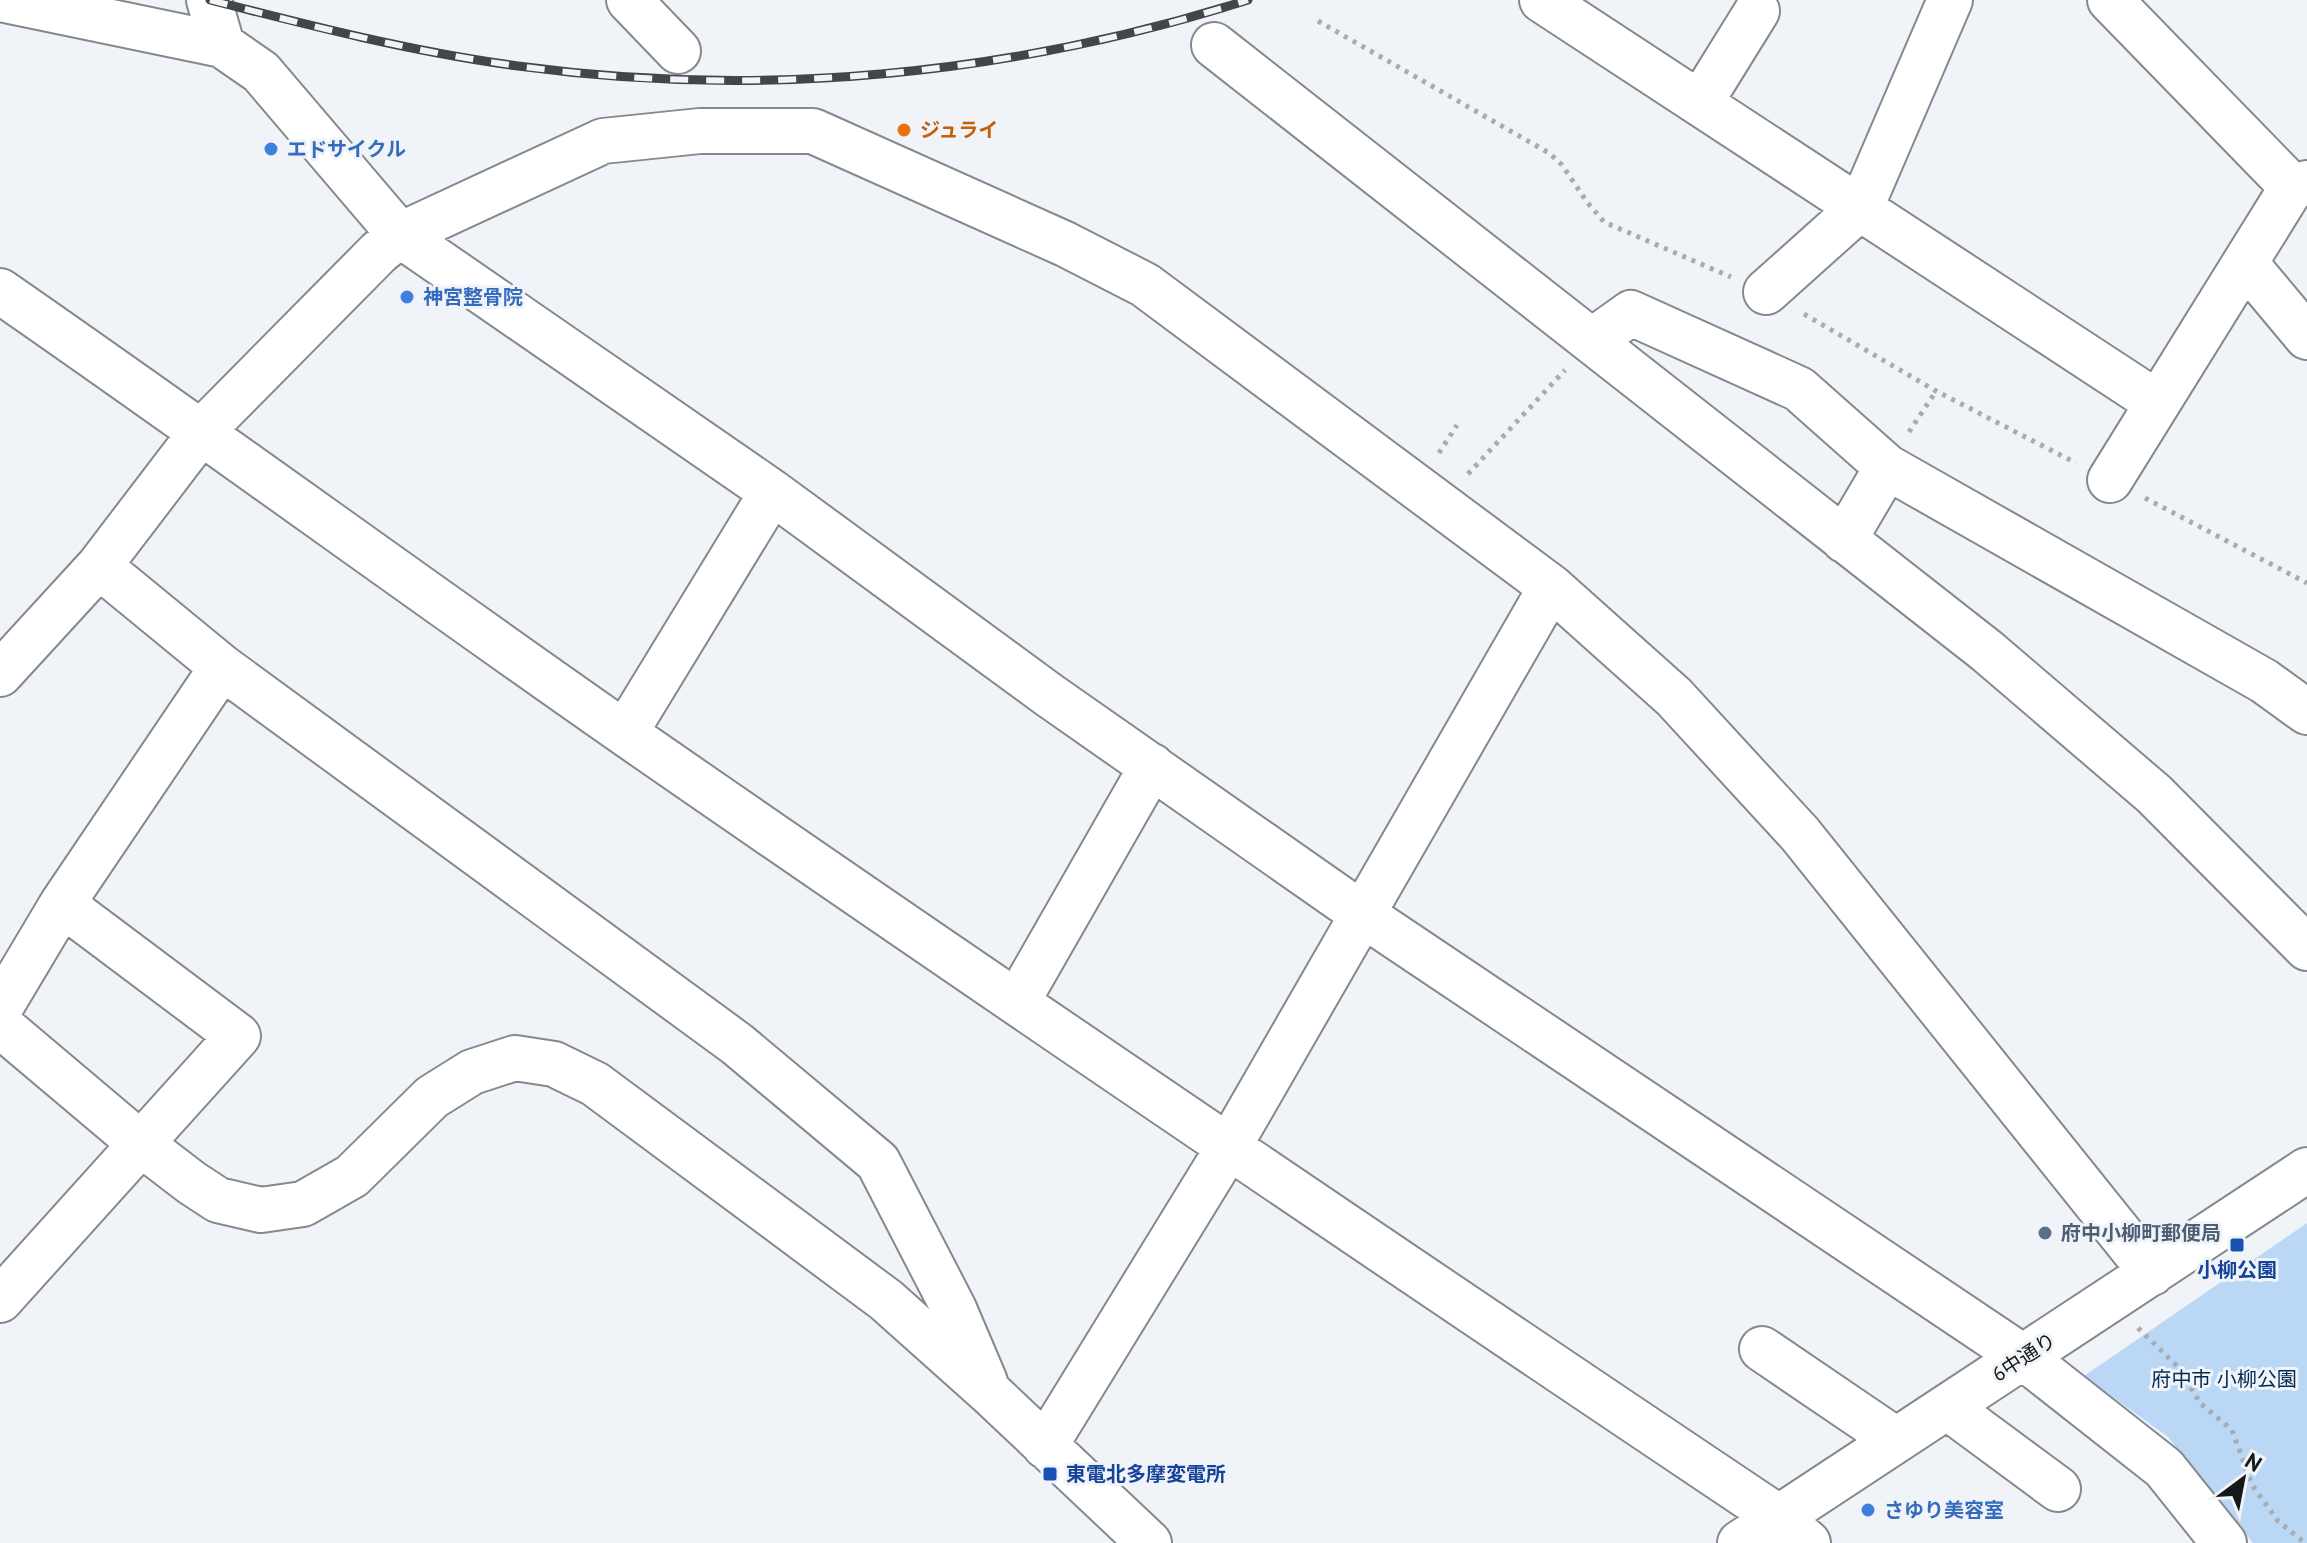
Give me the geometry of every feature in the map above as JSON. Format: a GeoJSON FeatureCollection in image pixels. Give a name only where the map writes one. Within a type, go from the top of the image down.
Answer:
{"type":"FeatureCollection","features":[{"type":"Feature","properties":{"kind":"street"},"geometry":{"type":"LineString","coordinates":[[5,0],[222,45],[261,72],[400,235],[772,492],[1049,695],[1362,914],[2023,1357],[2164,1468],[2224,1543]]}},
{"type":"Feature","properties":{"kind":"street"},"geometry":{"type":"LineString","coordinates":[[209,0],[222,45]]}},
{"type":"Feature","properties":{"kind":"street"},"geometry":{"type":"LineString","coordinates":[[1542,0],[2156,402]]}},
{"type":"Feature","properties":{"kind":"street"},"geometry":{"type":"LineString","coordinates":[[1766,292],[1861,207],[1950,0]]}},
{"type":"Feature","properties":{"kind":"street"},"geometry":{"type":"LineString","coordinates":[[2110,0],[2300,185],[2156,402],[2110,480]]}},
{"type":"Feature","properties":{"kind":"street"},"geometry":{"type":"LineString","coordinates":[[639,3],[678,51]]}},
{"type":"Feature","properties":{"kind":"street"},"geometry":{"type":"LineString","coordinates":[[1700,103],[1757,11]]}},
{"type":"Feature","properties":{"kind":"street"},"geometry":{"type":"LineString","coordinates":[[1214,45],[1987,651],[2154,794],[2307,948]]}},
{"type":"Feature","properties":{"kind":"street"},"geometry":{"type":"LineString","coordinates":[[0,674],[99,566],[202,431],[379,252],[400,235],[603,141],[700,131],[813,131],[1065,244],[1145,285],[1551,587],[1674,697],[1800,834],[2152,1273]]}},
{"type":"Feature","properties":{"kind":"street"},"geometry":{"type":"LineString","coordinates":[[2246,264],[2307,337]]}},
{"type":"Feature","properties":{"kind":"street"},"geometry":{"type":"LineString","coordinates":[[0,291],[625,733],[1228,1148],[1793,1530]]}},
{"type":"Feature","properties":{"kind":"street"},"geometry":{"type":"LineString","coordinates":[[1593,340],[1631,313],[1799,389],[1887,467],[2264,681],[2307,712]]}},
{"type":"Feature","properties":{"kind":"street"},"geometry":{"type":"LineString","coordinates":[[1844,540],[1887,467]]}},
{"type":"Feature","properties":{"kind":"street"},"geometry":{"type":"LineString","coordinates":[[625,733],[772,492]]}},
{"type":"Feature","properties":{"kind":"street"},"geometry":{"type":"LineString","coordinates":[[99,566],[222,667],[737,1044],[878,1162],[954,1309],[989,1392]]}},
{"type":"Feature","properties":{"kind":"street"},"geometry":{"type":"LineString","coordinates":[[1045,1446],[1228,1148],[1551,587]]}},
{"type":"Feature","properties":{"kind":"street"},"geometry":{"type":"LineString","coordinates":[[0,1008],[62,904],[222,667]]}},
{"type":"Feature","properties":{"kind":"street"},"geometry":{"type":"LineString","coordinates":[[1017,1002],[1152,766]]}},
{"type":"Feature","properties":{"kind":"street"},"geometry":{"type":"LineString","coordinates":[[0,1300],[238,1036],[62,904]]}},
{"type":"Feature","properties":{"kind":"street"},"geometry":{"type":"LineString","coordinates":[[0,1025],[141,1144],[218,1200],[261,1210],[303,1204],[352,1176],[432,1097],[472,1072],[515,1058],[554,1064],[595,1084],[886,1300],[1149,1543]]}},
{"type":"Feature","properties":{"kind":"street","name":"6中通り"},"geometry":{"type":"LineString","coordinates":[[1740,1543],[1793,1530],[1896,1440],[2307,1170]]}},
{"type":"Feature","properties":{"kind":"street"},"geometry":{"type":"LineString","coordinates":[[1762,1349],[1896,1440]]}},
{"type":"Feature","properties":{"kind":"street"},"geometry":{"type":"LineString","coordinates":[[1947,1407],[2058,1489]]}},
{"type":"Feature","properties":{"kind":"path"},"geometry":{"type":"LineString","coordinates":[[1441,504],[1593,340]]}},
{"type":"Feature","properties":{"kind":"path"},"geometry":{"type":"LineString","coordinates":[[1887,467],[1936,391]]}},
{"type":"Feature","properties":{"kind":"path"},"geometry":{"type":"LineString","coordinates":[[2135,1324],[2177,1366],[2201,1404],[2232,1430],[2252,1485],[2278,1521],[2305,1543]]}},
{"type":"Feature","properties":{"kind":"green space","name":"府中市 小柳公園"},"geometry":{"type":"Polygon","coordinates":[[[2307,1223],[2307,1543],[2253,1543],[2168,1437],[2084,1376],[2307,1223]]]}},
{"type":"Feature","properties":{"kind":"railway"},"geometry":{"type":"LineString","coordinates":[[210,0],[362,38],[479,60],[610,76],[702,80],[886,74],[978,63],[1069,47],[1159,26],[1248,0]]}},
{"type":"Feature","properties":{"kind":"place","name":"ジュライ"},"geometry":{"type":"Point","coordinates":[904,130]}},
{"type":"Feature","properties":{"kind":"place","name":"エドサイクル"},"geometry":{"type":"Point","coordinates":[271,149]}},
{"type":"Feature","properties":{"kind":"place","name":"神宮整骨院"},"geometry":{"type":"Point","coordinates":[407,297]}},
{"type":"Feature","properties":{"kind":"place","name":"府中小柳町郵便局"},"geometry":{"type":"Point","coordinates":[2045,1233]}},
{"type":"Feature","properties":{"kind":"place","name":"小柳公園"},"geometry":{"type":"Point","coordinates":[2237,1245]}},
{"type":"Feature","properties":{"kind":"place","name":"東電北多摩変電所"},"geometry":{"type":"Point","coordinates":[1050,1474]}},
{"type":"Feature","properties":{"kind":"place","name":"さゆり美容室"},"geometry":{"type":"Point","coordinates":[1868,1510]}}]}
